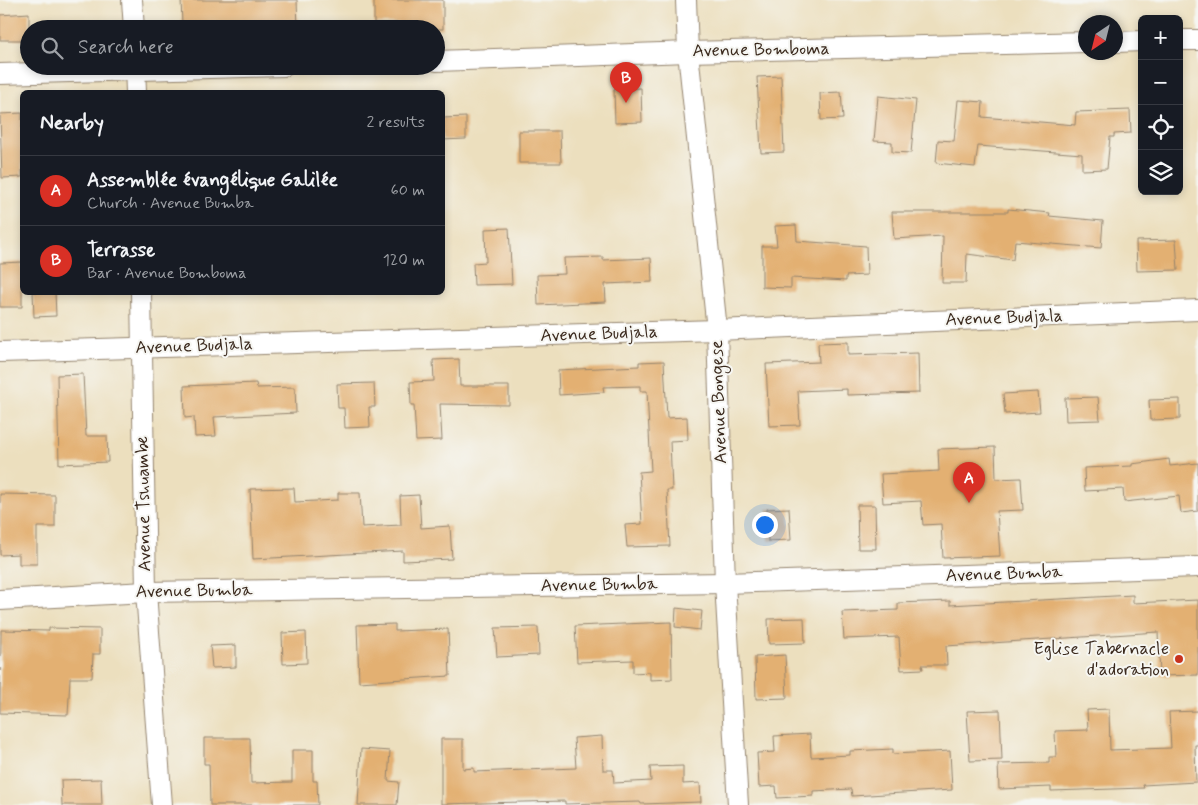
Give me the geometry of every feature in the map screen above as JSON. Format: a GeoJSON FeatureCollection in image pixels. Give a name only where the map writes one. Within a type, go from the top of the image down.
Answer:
{"type":"FeatureCollection","features":[{"type":"Feature","properties":{"kind":"street"},"geometry":{"type":"LineString","coordinates":[[132,0],[133,20]]}},
{"type":"Feature","properties":{"kind":"street","name":"Avenue Bongese"},"geometry":{"type":"LineString","coordinates":[[686,0],[688,52],[717,330],[725,583],[738,805]]}},
{"type":"Feature","properties":{"kind":"street"},"geometry":{"type":"LineString","coordinates":[[1183,40],[1198,40]]}},
{"type":"Feature","properties":{"kind":"street"},"geometry":{"type":"LineString","coordinates":[[1123,42],[1138,41]]}},
{"type":"Feature","properties":{"kind":"street","name":"Avenue Bomboma"},"geometry":{"type":"LineString","coordinates":[[445,61],[688,52],[1078,42]]}},
{"type":"Feature","properties":{"kind":"street"},"geometry":{"type":"LineString","coordinates":[[0,74],[20,73]]}},
{"type":"Feature","properties":{"kind":"street"},"geometry":{"type":"LineString","coordinates":[[135,75],[136,90]]}},
{"type":"Feature","properties":{"kind":"street","name":"Avenue Tshuambe"},"geometry":{"type":"LineString","coordinates":[[141,295],[146,592],[162,805]]}},
{"type":"Feature","properties":{"kind":"street","name":"Avenue Budjala"},"geometry":{"type":"LineString","coordinates":[[0,352],[717,330],[1198,310]]}},
{"type":"Feature","properties":{"kind":"street","name":"Avenue Bumba"},"geometry":{"type":"LineString","coordinates":[[0,600],[146,592],[725,583],[1198,567]]}},
{"type":"Feature","properties":{"kind":"building"},"geometry":{"type":"Polygon","coordinates":[[[181,0],[297,0],[298,20],[182,20],[181,0]]]}},
{"type":"Feature","properties":{"kind":"building"},"geometry":{"type":"Polygon","coordinates":[[[374,0],[443,0],[443,20],[374,20],[374,0]]]}},
{"type":"Feature","properties":{"kind":"building"},"geometry":{"type":"Polygon","coordinates":[[[29,13],[29,20],[20,20],[20,40],[0,40],[0,15],[29,13]]]}},
{"type":"Feature","properties":{"kind":"building"},"geometry":{"type":"Polygon","coordinates":[[[781,76],[784,152],[761,153],[757,77],[781,76]]]}},
{"type":"Feature","properties":{"kind":"building"},"geometry":{"type":"Polygon","coordinates":[[[641,88],[642,122],[615,123],[614,89],[641,88]]]}},
{"type":"Feature","properties":{"kind":"building"},"geometry":{"type":"Polygon","coordinates":[[[841,92],[843,119],[821,120],[820,93],[841,92]]]}},
{"type":"Feature","properties":{"kind":"building"},"geometry":{"type":"Polygon","coordinates":[[[878,96],[916,100],[911,153],[892,152],[892,142],[874,141],[878,96]]]}},
{"type":"Feature","properties":{"kind":"building"},"geometry":{"type":"Polygon","coordinates":[[[958,100],[983,102],[982,117],[1075,125],[1076,112],[1130,110],[1131,133],[1114,134],[1114,137],[1110,137],[1107,169],[1082,170],[1082,154],[978,146],[975,167],[936,163],[938,140],[954,141],[958,100]]]}},
{"type":"Feature","properties":{"kind":"building"},"geometry":{"type":"Polygon","coordinates":[[[20,113],[20,177],[2,178],[0,114],[20,113]]]}},
{"type":"Feature","properties":{"kind":"building"},"geometry":{"type":"Polygon","coordinates":[[[466,117],[466,139],[445,140],[445,118],[466,117]]]}},
{"type":"Feature","properties":{"kind":"building"},"geometry":{"type":"Polygon","coordinates":[[[519,131],[560,131],[561,163],[519,163],[519,131]]]}},
{"type":"Feature","properties":{"kind":"building"},"geometry":{"type":"Polygon","coordinates":[[[1008,209],[1050,213],[1049,216],[1103,221],[1101,248],[1015,241],[1013,260],[967,254],[966,283],[942,283],[943,236],[894,239],[892,212],[1008,212],[1008,209]]]}},
{"type":"Feature","properties":{"kind":"building"},"geometry":{"type":"Polygon","coordinates":[[[796,225],[797,241],[866,246],[867,275],[846,276],[846,281],[791,278],[791,288],[762,287],[762,246],[777,246],[775,226],[796,225]]]}},
{"type":"Feature","properties":{"kind":"building"},"geometry":{"type":"Polygon","coordinates":[[[509,228],[512,284],[474,285],[473,263],[486,262],[485,229],[509,228]]]}},
{"type":"Feature","properties":{"kind":"building"},"geometry":{"type":"Polygon","coordinates":[[[1176,240],[1178,270],[1137,271],[1136,241],[1176,240]]]}},
{"type":"Feature","properties":{"kind":"building"},"geometry":{"type":"Polygon","coordinates":[[[603,257],[603,260],[651,258],[652,282],[605,284],[606,302],[538,305],[537,275],[565,274],[564,258],[603,257]]]}},
{"type":"Feature","properties":{"kind":"building"},"geometry":{"type":"Polygon","coordinates":[[[20,262],[22,307],[0,307],[0,263],[20,262]]]}},
{"type":"Feature","properties":{"kind":"building"},"geometry":{"type":"Polygon","coordinates":[[[33,295],[55,295],[56,316],[34,317],[33,295]]]}},
{"type":"Feature","properties":{"kind":"building"},"geometry":{"type":"Polygon","coordinates":[[[848,342],[848,355],[918,353],[919,393],[847,395],[847,389],[798,391],[800,425],[769,426],[766,364],[819,362],[818,343],[848,342]]]}},
{"type":"Feature","properties":{"kind":"building"},"geometry":{"type":"Polygon","coordinates":[[[459,359],[460,386],[509,386],[509,405],[440,404],[442,440],[416,441],[414,405],[411,405],[410,382],[434,381],[433,360],[459,359]]]}},
{"type":"Feature","properties":{"kind":"building"},"geometry":{"type":"Polygon","coordinates":[[[664,361],[667,418],[687,417],[688,440],[670,441],[672,490],[667,490],[670,546],[627,547],[625,525],[642,524],[639,472],[651,471],[647,391],[640,391],[640,386],[603,387],[604,392],[559,395],[558,370],[639,366],[639,362],[664,361]]]}},
{"type":"Feature","properties":{"kind":"building"},"geometry":{"type":"Polygon","coordinates":[[[83,374],[86,436],[107,436],[108,462],[59,464],[57,375],[83,374]]]}},
{"type":"Feature","properties":{"kind":"building"},"geometry":{"type":"Polygon","coordinates":[[[256,383],[257,388],[295,387],[296,413],[214,417],[216,436],[195,437],[194,417],[185,418],[184,386],[256,383]]]}},
{"type":"Feature","properties":{"kind":"building"},"geometry":{"type":"Polygon","coordinates":[[[374,383],[375,407],[369,407],[370,427],[345,428],[344,408],[338,408],[337,384],[374,383]]]}},
{"type":"Feature","properties":{"kind":"building"},"geometry":{"type":"Polygon","coordinates":[[[1038,392],[1040,412],[1005,414],[1003,394],[1038,392]]]}},
{"type":"Feature","properties":{"kind":"building"},"geometry":{"type":"Polygon","coordinates":[[[1098,397],[1100,420],[1066,421],[1065,398],[1098,397]]]}},
{"type":"Feature","properties":{"kind":"building"},"geometry":{"type":"Polygon","coordinates":[[[1180,399],[1180,419],[1150,420],[1149,400],[1180,399]]]}},
{"type":"Feature","properties":{"kind":"building"},"geometry":{"type":"Polygon","coordinates":[[[995,447],[996,479],[1021,478],[1023,510],[997,511],[1000,556],[943,558],[941,524],[923,525],[921,501],[883,503],[881,474],[939,471],[938,449],[995,447]]]}},
{"type":"Feature","properties":{"kind":"building"},"geometry":{"type":"Polygon","coordinates":[[[1169,459],[1170,466],[1198,463],[1198,511],[1181,513],[1179,496],[1124,502],[1123,489],[1085,491],[1084,468],[1132,466],[1132,464],[1169,459]]]}},
{"type":"Feature","properties":{"kind":"building"},"geometry":{"type":"Polygon","coordinates":[[[294,488],[295,502],[338,500],[338,493],[360,493],[362,527],[401,525],[400,496],[419,495],[421,528],[450,526],[452,559],[403,561],[403,551],[253,559],[250,489],[294,488]]]}},
{"type":"Feature","properties":{"kind":"building"},"geometry":{"type":"Polygon","coordinates":[[[0,494],[55,495],[55,527],[37,527],[37,564],[19,564],[19,554],[0,555],[0,494]]]}},
{"type":"Feature","properties":{"kind":"building"},"geometry":{"type":"Polygon","coordinates":[[[857,505],[875,505],[876,549],[858,549],[857,505]]]}},
{"type":"Feature","properties":{"kind":"building"},"geometry":{"type":"Polygon","coordinates":[[[789,508],[791,540],[768,541],[767,509],[789,508]]]}},
{"type":"Feature","properties":{"kind":"building"},"geometry":{"type":"Polygon","coordinates":[[[1133,595],[1133,603],[1198,600],[1198,675],[1160,676],[1158,632],[946,646],[947,665],[922,665],[923,669],[901,670],[899,637],[844,639],[842,612],[898,610],[898,603],[950,601],[950,605],[1133,595]]]}},
{"type":"Feature","properties":{"kind":"building"},"geometry":{"type":"Polygon","coordinates":[[[676,608],[702,611],[700,630],[675,627],[676,608]]]}},
{"type":"Feature","properties":{"kind":"building"},"geometry":{"type":"Polygon","coordinates":[[[804,618],[805,643],[769,644],[768,619],[804,618]]]}},
{"type":"Feature","properties":{"kind":"building"},"geometry":{"type":"Polygon","coordinates":[[[671,622],[672,679],[650,680],[650,672],[633,673],[633,660],[577,662],[575,626],[671,622]]]}},
{"type":"Feature","properties":{"kind":"building"},"geometry":{"type":"Polygon","coordinates":[[[395,624],[395,631],[448,629],[450,676],[359,682],[357,625],[395,624]]]}},
{"type":"Feature","properties":{"kind":"building"},"geometry":{"type":"Polygon","coordinates":[[[538,627],[539,655],[497,657],[495,628],[538,627]]]}},
{"type":"Feature","properties":{"kind":"building"},"geometry":{"type":"Polygon","coordinates":[[[49,628],[100,629],[100,654],[93,654],[92,678],[70,678],[68,715],[0,713],[1,630],[49,631],[49,628]]]}},
{"type":"Feature","properties":{"kind":"building"},"geometry":{"type":"Polygon","coordinates":[[[306,632],[307,663],[283,664],[282,633],[306,632]]]}},
{"type":"Feature","properties":{"kind":"building"},"geometry":{"type":"Polygon","coordinates":[[[236,645],[236,667],[212,668],[210,646],[236,645]]]}},
{"type":"Feature","properties":{"kind":"building"},"geometry":{"type":"Polygon","coordinates":[[[785,655],[787,698],[756,699],[755,657],[785,655]]]}},
{"type":"Feature","properties":{"kind":"building"},"geometry":{"type":"Polygon","coordinates":[[[1109,709],[1110,750],[1171,748],[1169,712],[1198,711],[1198,745],[1195,745],[1196,782],[1143,785],[1144,788],[1051,791],[1051,787],[999,789],[998,764],[1049,763],[1049,757],[1056,757],[1055,731],[1088,730],[1087,710],[1109,709]]]}},
{"type":"Feature","properties":{"kind":"building"},"geometry":{"type":"Polygon","coordinates":[[[1000,710],[1002,760],[970,761],[967,711],[1000,710]]]}},
{"type":"Feature","properties":{"kind":"building"},"geometry":{"type":"Polygon","coordinates":[[[810,734],[811,757],[850,755],[850,751],[893,749],[893,754],[950,751],[952,790],[852,796],[851,789],[813,791],[813,796],[777,798],[776,786],[759,787],[757,753],[775,752],[774,736],[810,734]]]}},
{"type":"Feature","properties":{"kind":"building"},"geometry":{"type":"Polygon","coordinates":[[[602,736],[603,770],[613,770],[614,783],[651,781],[650,767],[683,766],[683,784],[700,783],[701,802],[565,804],[565,801],[441,804],[441,739],[463,739],[463,769],[474,768],[474,772],[576,768],[574,738],[602,736]]]}},
{"type":"Feature","properties":{"kind":"building"},"geometry":{"type":"Polygon","coordinates":[[[204,738],[250,738],[251,783],[292,782],[292,750],[313,750],[313,781],[317,781],[318,805],[210,805],[209,764],[204,764],[204,738]]]}},
{"type":"Feature","properties":{"kind":"building"},"geometry":{"type":"Polygon","coordinates":[[[361,749],[390,751],[388,781],[399,782],[397,805],[358,805],[361,749]]]}},
{"type":"Feature","properties":{"kind":"building"},"geometry":{"type":"Polygon","coordinates":[[[101,779],[102,805],[62,805],[61,780],[101,779]]]}},
{"type":"Feature","properties":{"kind":"place","name":"Terrasse"},"geometry":{"type":"Point","coordinates":[626,103]}},
{"type":"Feature","properties":{"kind":"place","name":"Assemblée évangélique Galilée"},"geometry":{"type":"Point","coordinates":[969,503]}},
{"type":"Feature","properties":{"kind":"place","name":"Eglise Tabernacle d'adoration"},"geometry":{"type":"Point","coordinates":[1179,659]}}]}
